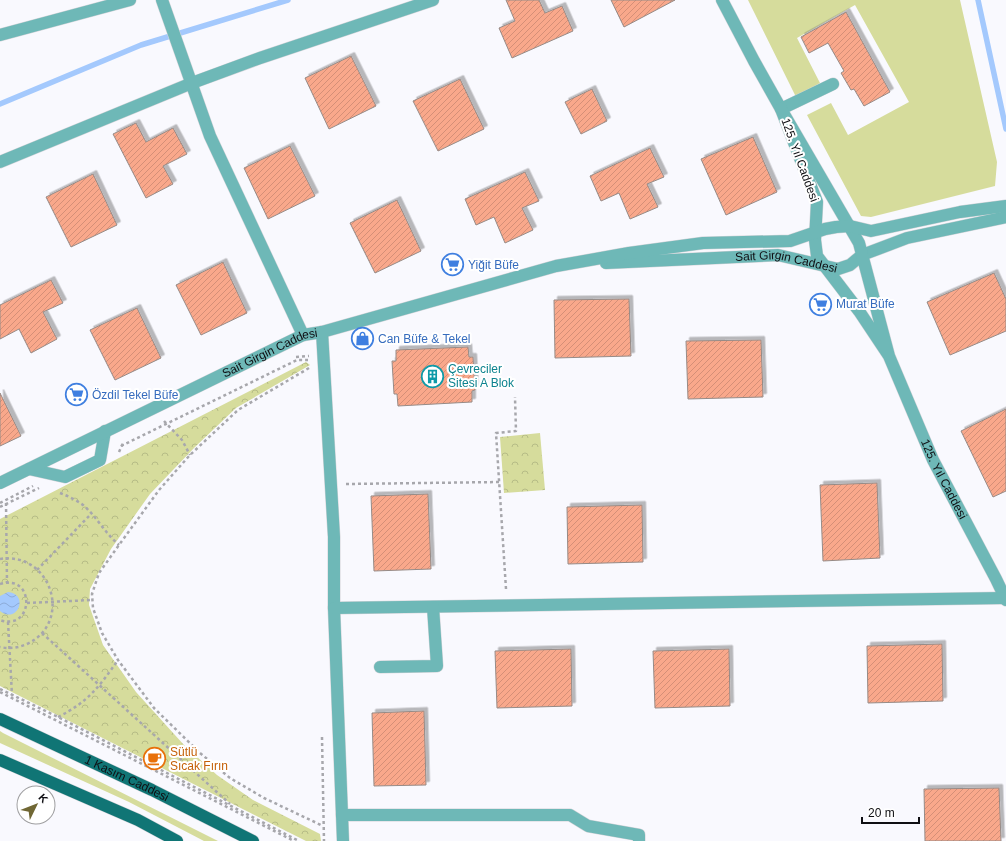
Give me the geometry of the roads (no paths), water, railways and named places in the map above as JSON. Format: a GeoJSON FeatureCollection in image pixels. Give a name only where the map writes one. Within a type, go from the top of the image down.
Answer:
{"type":"FeatureCollection","features":[{"type":"Feature","properties":{"kind":"main road","name":"1 Kasım Caddesi"},"geometry":{"type":"LineString","coordinates":[[0,719],[152,790],[253,841]]}},
{"type":"Feature","properties":{"kind":"main road"},"geometry":{"type":"LineString","coordinates":[[0,760],[138,820],[177,841]]}},
{"type":"Feature","properties":{"kind":"street"},"geometry":{"type":"LineString","coordinates":[[0,35],[116,2],[130,0]]}},
{"type":"Feature","properties":{"kind":"street"},"geometry":{"type":"LineString","coordinates":[[162,0],[210,136],[303,335]]}},
{"type":"Feature","properties":{"kind":"street"},"geometry":{"type":"LineString","coordinates":[[0,162],[192,83],[260,58],[433,0]]}},
{"type":"Feature","properties":{"kind":"street","name":"125. Yıl Caddesi"},"geometry":{"type":"LineString","coordinates":[[722,0],[781,109],[859,243],[889,356],[933,460],[1005,599]]}},
{"type":"Feature","properties":{"kind":"street"},"geometry":{"type":"LineString","coordinates":[[781,109],[833,84]]}},
{"type":"Feature","properties":{"kind":"street","name":"125. Yıl Caddesi"},"geometry":{"type":"LineString","coordinates":[[781,109],[817,202],[815,232],[817,256],[889,356]]}},
{"type":"Feature","properties":{"kind":"street","name":"Sait Girgin Caddesi"},"geometry":{"type":"LineString","coordinates":[[0,483],[303,335],[322,332],[556,266],[628,253],[703,243],[790,241],[815,232],[836,227],[850,226],[871,231],[960,212],[1006,206]]}},
{"type":"Feature","properties":{"kind":"street","name":"Sait Girgin Caddesi"},"geometry":{"type":"LineString","coordinates":[[556,266],[778,255],[838,269],[850,266],[862,255],[907,238],[1006,217]]}},
{"type":"Feature","properties":{"kind":"street"},"geometry":{"type":"LineString","coordinates":[[322,332],[334,537],[334,608],[343,841]]}},
{"type":"Feature","properties":{"kind":"street"},"geometry":{"type":"LineString","coordinates":[[29,468],[65,478],[100,460],[105,431]]}},
{"type":"Feature","properties":{"kind":"street"},"geometry":{"type":"LineString","coordinates":[[334,608],[1005,599]]}},
{"type":"Feature","properties":{"kind":"street"},"geometry":{"type":"LineString","coordinates":[[380,667],[437,666],[433,607]]}},
{"type":"Feature","properties":{"kind":"street"},"geometry":{"type":"LineString","coordinates":[[342,815],[570,815],[588,826],[639,835],[639,841]]}},
{"type":"Feature","properties":{"kind":"water"},"geometry":{"type":"Polygon","coordinates":[[[8,592],[15,594],[20,603],[19,608],[12,614],[6,614],[0,611],[0,596],[8,592]]]}},
{"type":"Feature","properties":{"kind":"waterway"},"geometry":{"type":"LineString","coordinates":[[0,104],[141,45],[288,0]]}},
{"type":"Feature","properties":{"kind":"waterway"},"geometry":{"type":"LineString","coordinates":[[978,0],[1006,129]]}},
{"type":"Feature","properties":{"kind":"place","name":"Yiğit Büfe"},"geometry":{"type":"Point","coordinates":[453,265]}},
{"type":"Feature","properties":{"kind":"place","name":"Murat Büfe"},"geometry":{"type":"Point","coordinates":[820,304]}},
{"type":"Feature","properties":{"kind":"place","name":"Can Büfe & Tekel"},"geometry":{"type":"Point","coordinates":[363,339]}},
{"type":"Feature","properties":{"kind":"place","name":"Çevreciler Sitesi A Blok"},"geometry":{"type":"Point","coordinates":[433,376]}},
{"type":"Feature","properties":{"kind":"place","name":"Özdil Tekel Büfe"},"geometry":{"type":"Point","coordinates":[77,395]}},
{"type":"Feature","properties":{"kind":"place","name":"Sütlü Sıcak Fırın"},"geometry":{"type":"Point","coordinates":[154,759]}}]}
